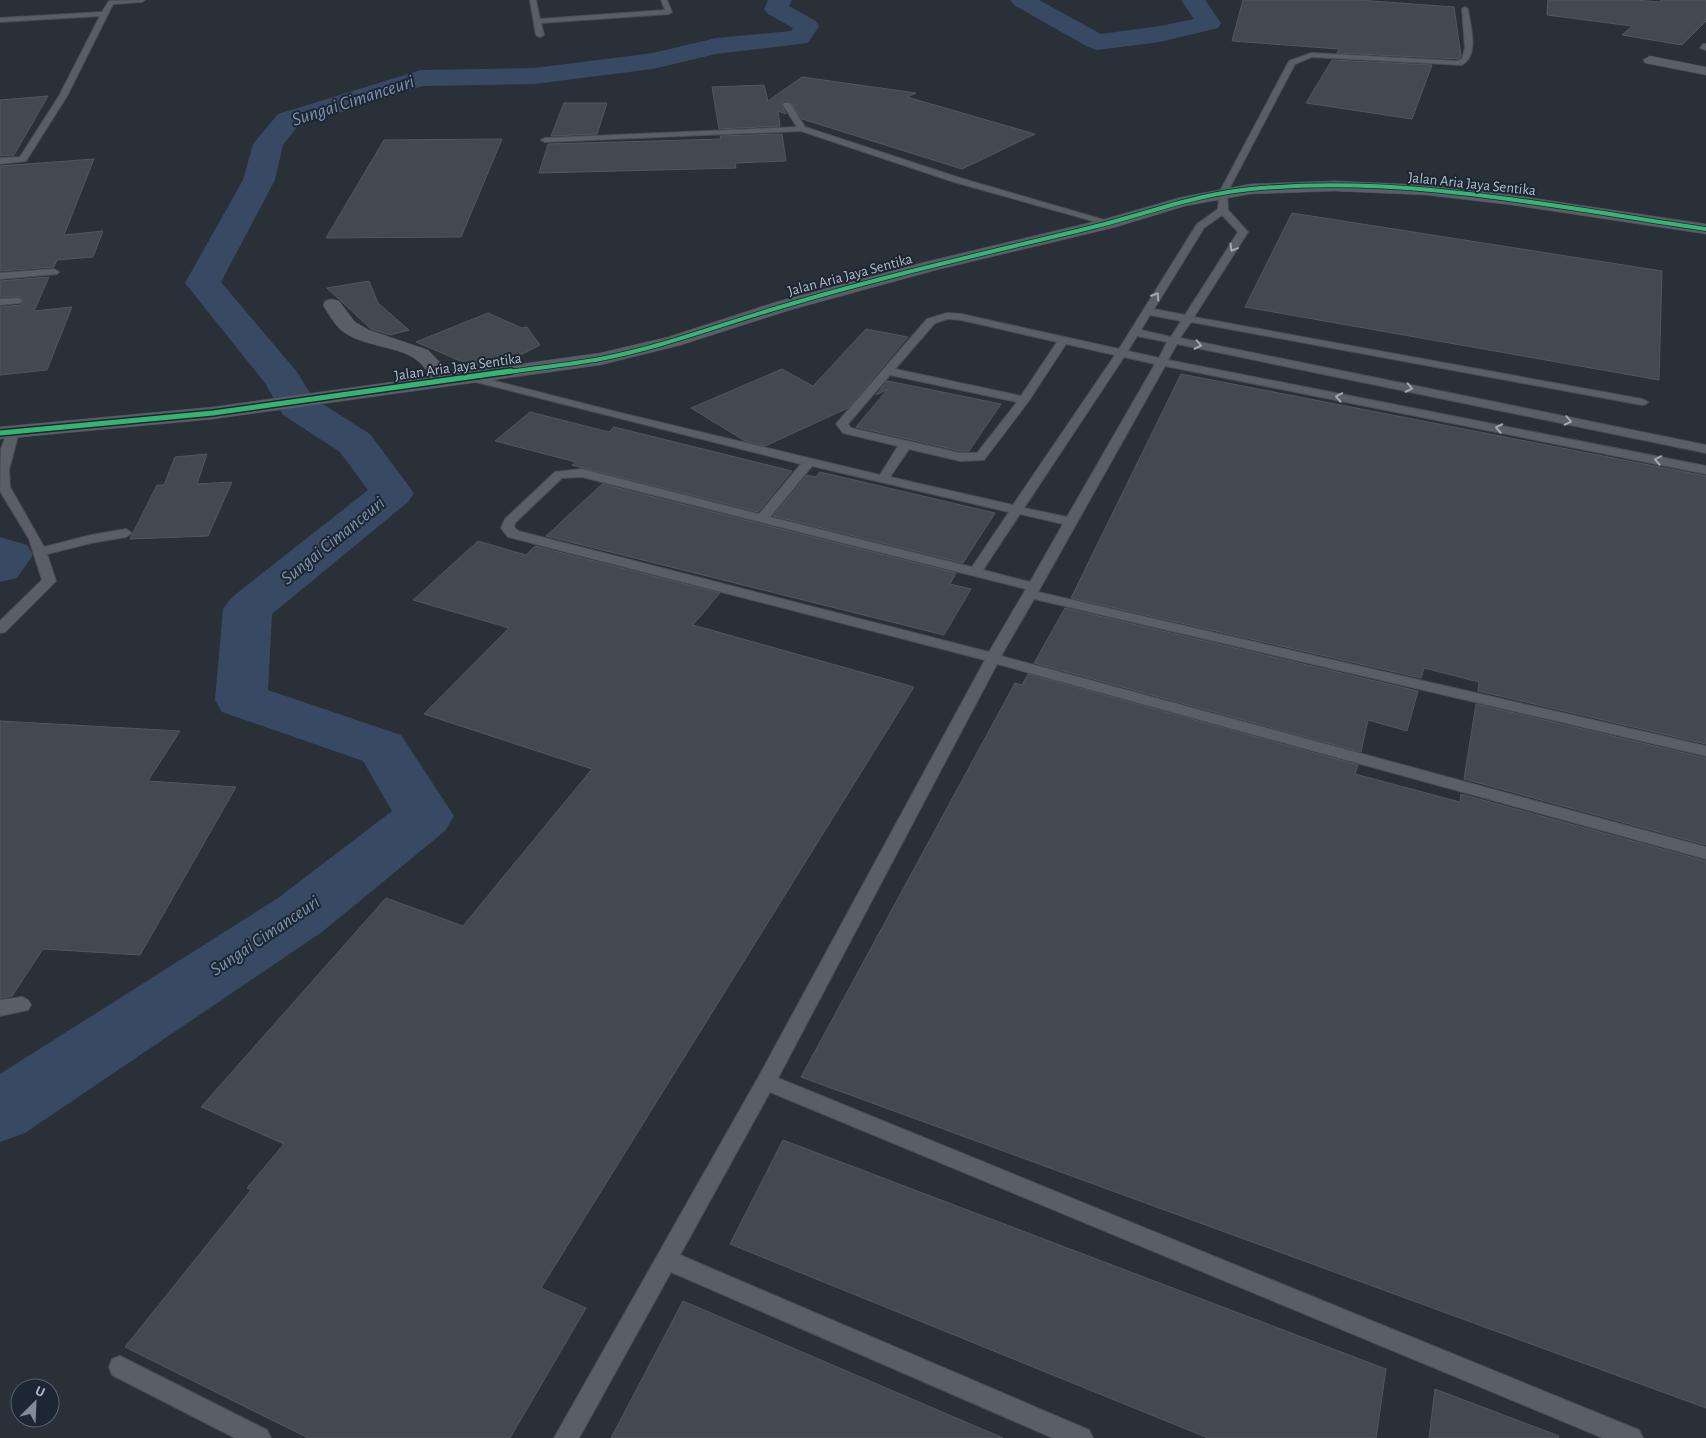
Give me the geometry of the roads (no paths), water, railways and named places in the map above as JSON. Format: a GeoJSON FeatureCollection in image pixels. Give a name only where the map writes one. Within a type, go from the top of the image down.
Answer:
{"type":"FeatureCollection","features":[{"type":"Feature","properties":{"kind":"street"},"geometry":{"type":"LineString","coordinates":[[1650,60],[1706,71]]}},
{"type":"Feature","properties":{"kind":"street","name":"Jalan Aria Jaya Sentika"},"geometry":{"type":"LineString","coordinates":[[7,432],[213,414],[600,359],[674,341],[824,295],[966,257],[1110,223],[1182,202],[1223,202],[1291,187],[1335,186],[1427,190],[1512,200],[1706,229]]}},
{"type":"Feature","properties":{"kind":"street"},"geometry":{"type":"LineString","coordinates":[[332,305],[348,326],[362,334],[421,354],[447,380]]}},
{"type":"Feature","properties":{"kind":"lane"},"geometry":{"type":"LineString","coordinates":[[0,161],[23,159],[63,96],[111,2],[142,0]]}},
{"type":"Feature","properties":{"kind":"lane"},"geometry":{"type":"LineString","coordinates":[[533,0],[540,35]]}},
{"type":"Feature","properties":{"kind":"lane"},"geometry":{"type":"LineString","coordinates":[[537,21],[668,12],[664,0]]}},
{"type":"Feature","properties":{"kind":"lane"},"geometry":{"type":"LineString","coordinates":[[975,572],[1122,352],[1200,226],[1223,202],[1292,62],[1311,55],[1459,63],[1465,60],[1469,48],[1465,10]]}},
{"type":"Feature","properties":{"kind":"lane"},"geometry":{"type":"LineString","coordinates":[[0,20],[105,14]]}},
{"type":"Feature","properties":{"kind":"lane"},"geometry":{"type":"LineString","coordinates":[[787,105],[802,129]]}},
{"type":"Feature","properties":{"kind":"lane"},"geometry":{"type":"LineString","coordinates":[[545,140],[802,129],[957,180],[1110,223]]}},
{"type":"Feature","properties":{"kind":"lane"},"geometry":{"type":"LineString","coordinates":[[566,1438],[766,1082],[993,658],[1174,340],[1190,319],[1243,232],[1223,202]]}},
{"type":"Feature","properties":{"kind":"lane"},"geometry":{"type":"LineString","coordinates":[[0,276],[54,272]]}},
{"type":"Feature","properties":{"kind":"lane"},"geometry":{"type":"LineString","coordinates":[[0,302],[17,301]]}},
{"type":"Feature","properties":{"kind":"lane"},"geometry":{"type":"LineString","coordinates":[[1146,311],[1642,402]]}},
{"type":"Feature","properties":{"kind":"lane"},"geometry":{"type":"LineString","coordinates":[[1064,339],[1024,400],[980,457],[960,457],[905,445],[847,431],[842,424],[931,321],[948,316],[967,318],[1064,339],[1122,352],[1163,362],[1706,470]]}},
{"type":"Feature","properties":{"kind":"lane"},"geometry":{"type":"LineString","coordinates":[[1133,332],[1706,449]]}},
{"type":"Feature","properties":{"kind":"lane"},"geometry":{"type":"LineString","coordinates":[[888,371],[1024,400]]}},
{"type":"Feature","properties":{"kind":"lane"},"geometry":{"type":"LineString","coordinates":[[468,377],[615,416],[808,463],[1071,522]]}},
{"type":"Feature","properties":{"kind":"lane"},"geometry":{"type":"LineString","coordinates":[[0,629],[49,582],[50,577],[35,539],[4,487],[3,470],[7,449],[7,432]]}},
{"type":"Feature","properties":{"kind":"lane"},"geometry":{"type":"LineString","coordinates":[[882,479],[905,445]]}},
{"type":"Feature","properties":{"kind":"lane"},"geometry":{"type":"LineString","coordinates":[[761,519],[808,463]]}},
{"type":"Feature","properties":{"kind":"lane"},"geometry":{"type":"LineString","coordinates":[[1706,751],[1032,590],[975,572],[582,474],[570,473],[559,475],[509,522],[508,528],[513,534],[993,658],[1706,853]]}},
{"type":"Feature","properties":{"kind":"lane"},"geometry":{"type":"LineString","coordinates":[[40,552],[91,539],[126,533]]}},
{"type":"Feature","properties":{"kind":"lane"},"geometry":{"type":"LineString","coordinates":[[0,1008],[22,1005]]}},
{"type":"Feature","properties":{"kind":"lane"},"geometry":{"type":"LineString","coordinates":[[766,1082],[1631,1438]]}},
{"type":"Feature","properties":{"kind":"lane"},"geometry":{"type":"LineString","coordinates":[[666,1259],[771,1306],[1081,1438]]}},
{"type":"Feature","properties":{"kind":"lane"},"geometry":{"type":"LineString","coordinates":[[120,1366],[259,1438]]}},
{"type":"Feature","properties":{"kind":"waterway","name":"Sungai Cimanceuri"},"geometry":{"type":"LineString","coordinates":[[0,1111],[300,915],[425,816],[382,748],[241,700],[248,609],[392,493],[355,443],[297,406],[283,380],[203,283],[259,180],[268,144],[288,120],[421,78],[534,76],[653,61],[716,46],[799,38],[807,26],[776,9],[780,0]]}},
{"type":"Feature","properties":{"kind":"waterway","name":"Sungai Cimanceuri"},"geometry":{"type":"LineString","coordinates":[[1022,0],[1097,42],[1160,34],[1209,23],[1193,0]]}},
{"type":"Feature","properties":{"kind":"waterway","name":"Sungai Cimanceuri"},"geometry":{"type":"LineString","coordinates":[[0,551],[10,555],[0,568]]}}]}
